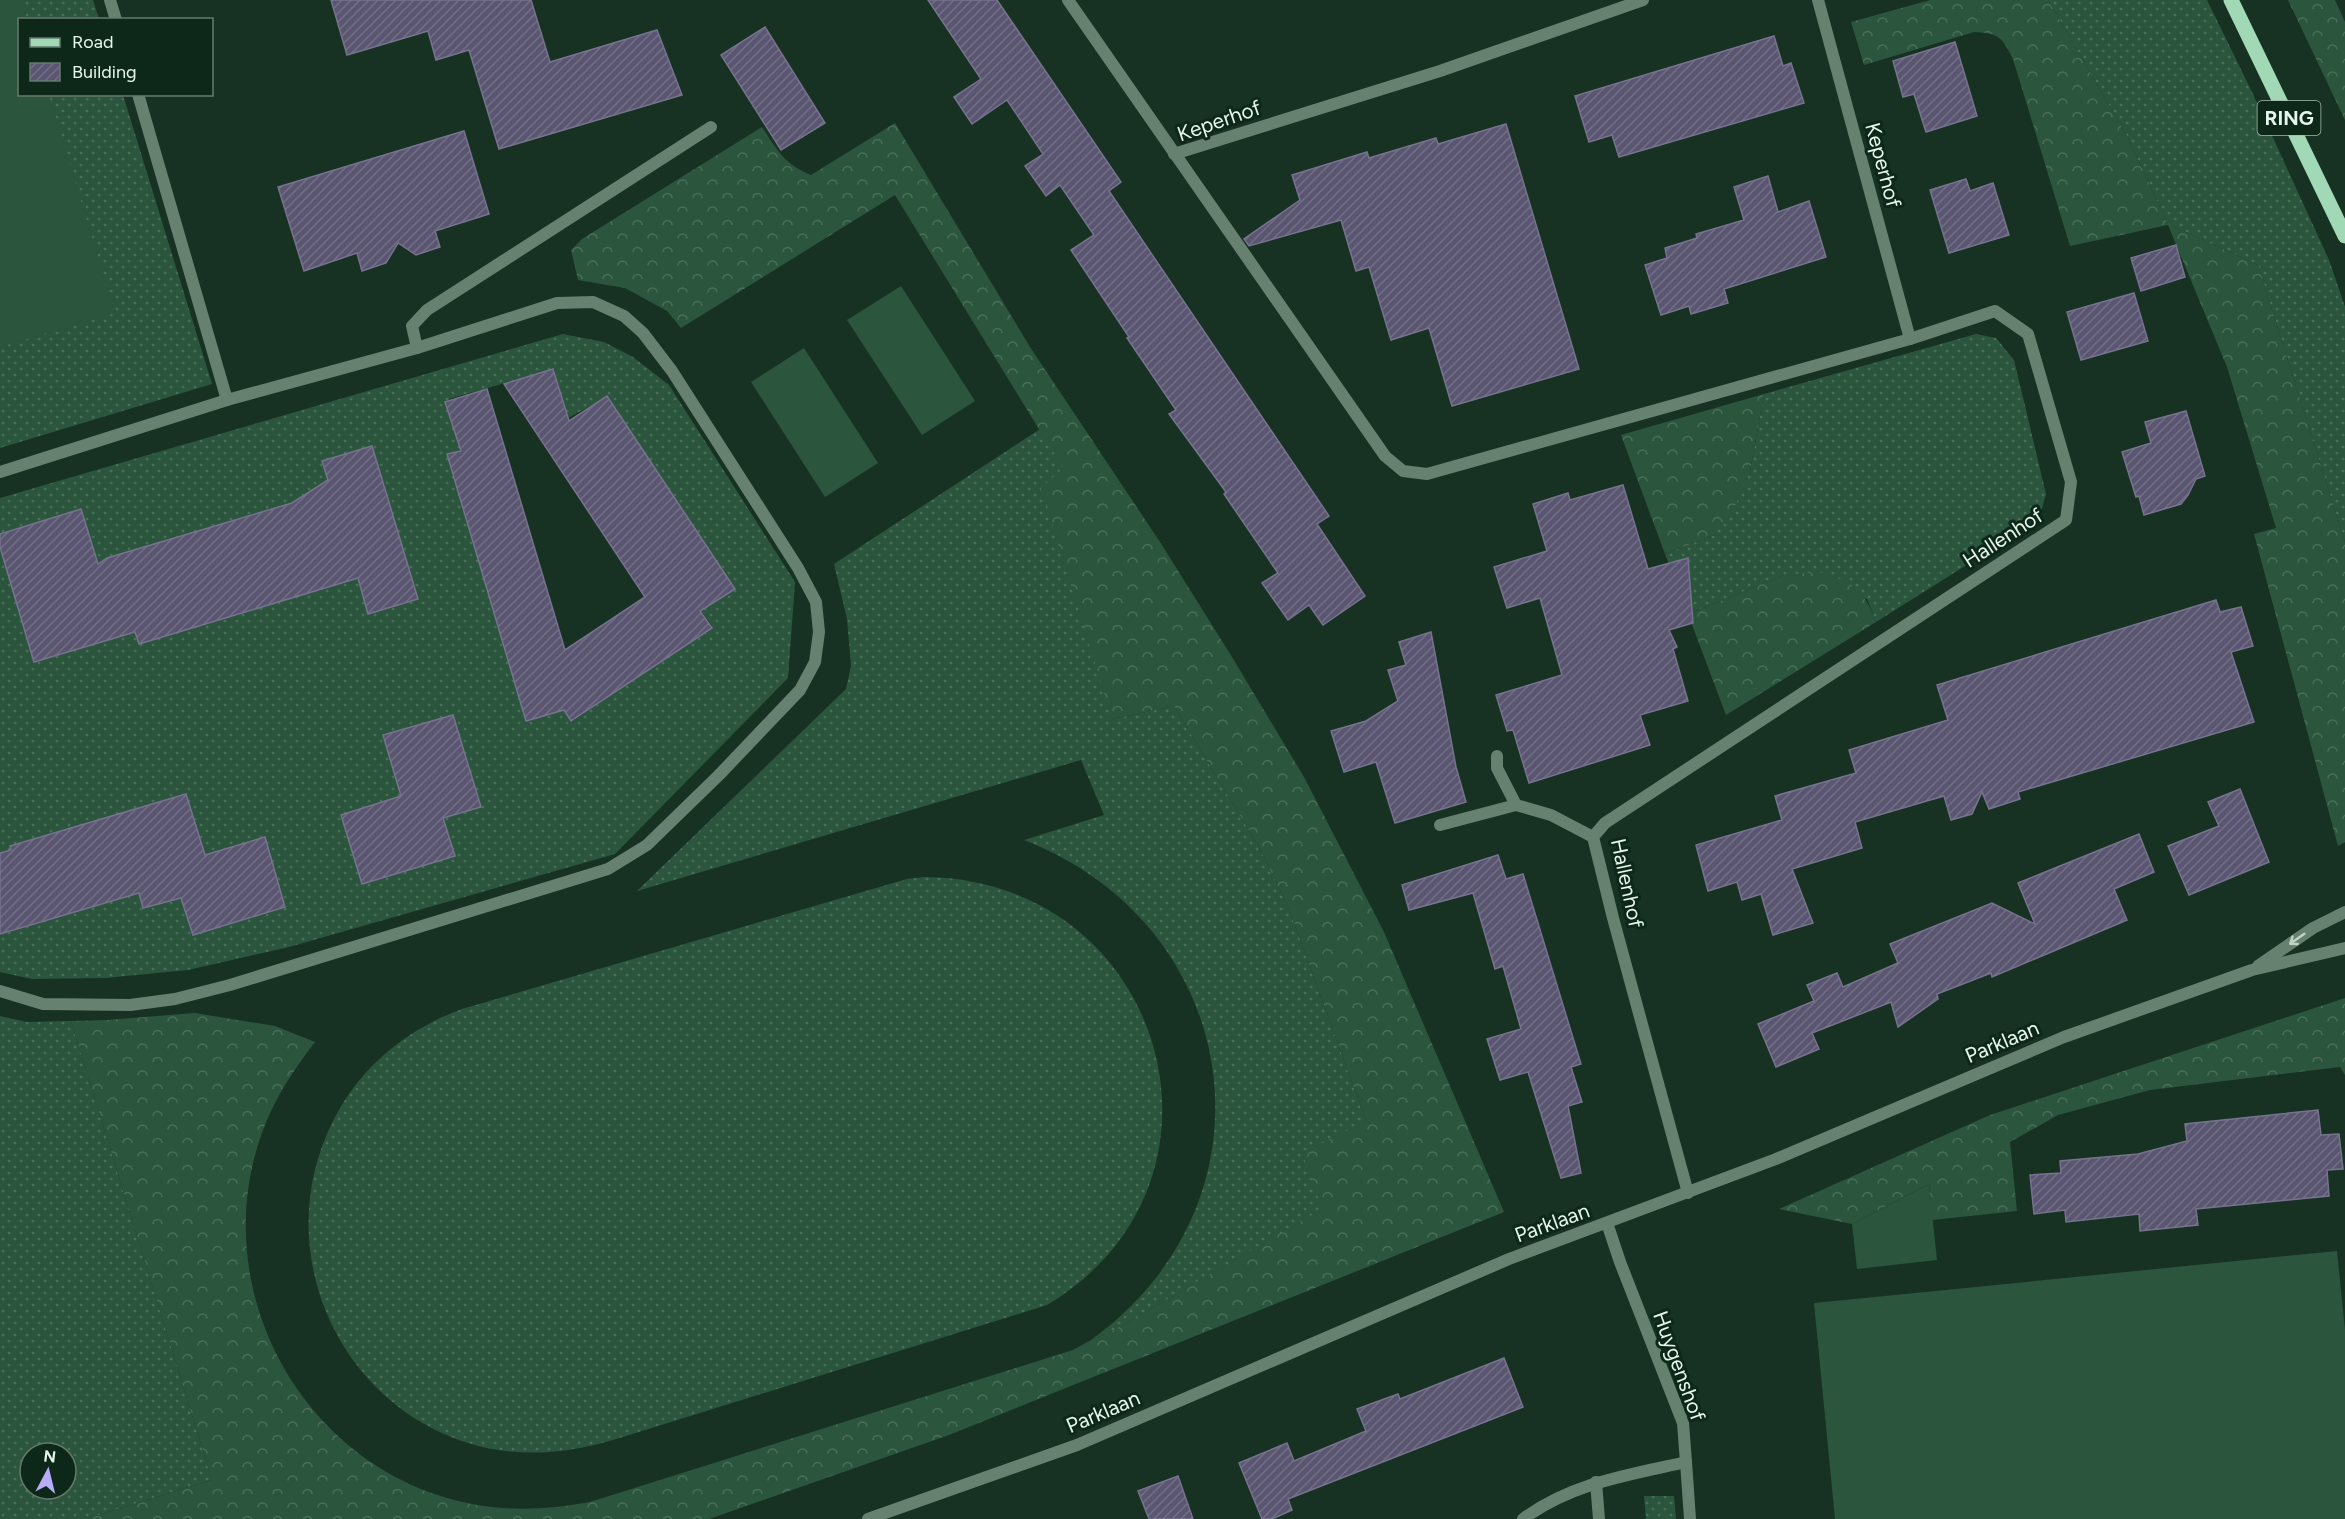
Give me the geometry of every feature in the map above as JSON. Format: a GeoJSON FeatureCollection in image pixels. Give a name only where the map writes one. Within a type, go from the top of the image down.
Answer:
{"type":"FeatureCollection","features":[{"type":"Feature","properties":{"kind":"main road","name":"RING"},"geometry":{"type":"LineString","coordinates":[[2231,0],[2345,236]]}},
{"type":"Feature","properties":{"kind":"street"},"geometry":{"type":"LineString","coordinates":[[110,0],[115,18]]}},
{"type":"Feature","properties":{"kind":"street"},"geometry":{"type":"LineString","coordinates":[[1068,0],[1174,154]]}},
{"type":"Feature","properties":{"kind":"street","name":"Keperhof"},"geometry":{"type":"LineString","coordinates":[[1403,471],[1385,456],[1174,154],[1440,71],[1643,0]]}},
{"type":"Feature","properties":{"kind":"street","name":"Keperhof"},"geometry":{"type":"LineString","coordinates":[[1818,0],[1910,339]]}},
{"type":"Feature","properties":{"kind":"street"},"geometry":{"type":"LineString","coordinates":[[139,96],[227,400]]}},
{"type":"Feature","properties":{"kind":"street"},"geometry":{"type":"LineString","coordinates":[[417,348],[412,326],[427,310],[711,127]]}},
{"type":"Feature","properties":{"kind":"street"},"geometry":{"type":"LineString","coordinates":[[0,472],[227,400],[417,348],[557,303],[592,302],[624,316],[643,333],[672,371],[798,568],[816,602],[819,632],[815,662],[800,690],[647,844],[608,869],[175,999],[130,1005],[43,1004],[0,991]]}},
{"type":"Feature","properties":{"kind":"street","name":"Hallenhof"},"geometry":{"type":"LineString","coordinates":[[1403,471],[1427,474],[1910,339],[1995,311],[2028,334],[2071,482],[2066,520],[1605,822],[1593,837],[1688,1193]]}},
{"type":"Feature","properties":{"kind":"street"},"geometry":{"type":"LineString","coordinates":[[1497,756],[1497,768],[1516,805]]}},
{"type":"Feature","properties":{"kind":"street"},"geometry":{"type":"LineString","coordinates":[[1440,825],[1516,805],[1551,815],[1593,837]]}},
{"type":"Feature","properties":{"kind":"street","name":"Parklaan"},"geometry":{"type":"LineString","coordinates":[[2252,970],[2313,928],[2345,912]]}},
{"type":"Feature","properties":{"kind":"street","name":"Parklaan"},"geometry":{"type":"LineString","coordinates":[[868,1519],[1077,1445],[1509,1259],[1776,1159],[2064,1036],[2252,970],[2345,948]]}},
{"type":"Feature","properties":{"kind":"street","name":"Huygenshof"},"geometry":{"type":"LineString","coordinates":[[1607,1223],[1620,1263],[1683,1423],[1690,1519]]}},
{"type":"Feature","properties":{"kind":"street"},"geometry":{"type":"LineString","coordinates":[[1523,1519],[1540,1507],[1596,1482],[1686,1462]]}},
{"type":"Feature","properties":{"kind":"street"},"geometry":{"type":"LineString","coordinates":[[1596,1482],[1599,1519]]}},
{"type":"Feature","properties":{"kind":"green space"},"geometry":{"type":"Polygon","coordinates":[[[0,0],[93,0],[99,18],[18,18],[18,96],[123,96],[212,384],[0,448],[0,0]]]}},
{"type":"Feature","properties":{"kind":"green space"},"geometry":{"type":"Polygon","coordinates":[[[0,0],[21,0],[27,18],[18,18],[18,96],[49,96],[115,313],[0,347],[0,0]]]}},
{"type":"Feature","properties":{"kind":"green space"},"geometry":{"type":"Polygon","coordinates":[[[1930,0],[2048,0],[2127,136],[2168,224],[2258,265],[2345,542],[2345,842],[2338,846],[2254,534],[2276,528],[2227,367],[2168,225],[2070,246],[2013,59],[2006,46],[1994,35],[1974,32],[1864,65],[1851,22],[1930,0]]]}},
{"type":"Feature","properties":{"kind":"green space"},"geometry":{"type":"Polygon","coordinates":[[[2048,0],[2207,0],[2329,260],[2345,307],[2345,542],[2258,265],[2168,224],[2127,136],[2048,0]]]}},
{"type":"Feature","properties":{"kind":"green space"},"geometry":{"type":"Polygon","coordinates":[[[2288,0],[2335,0],[2345,22],[2345,120],[2288,0]]]}},
{"type":"Feature","properties":{"kind":"green space"},"geometry":{"type":"Polygon","coordinates":[[[895,123],[1030,347],[1160,542],[1304,777],[1384,932],[1504,1212],[949,1435],[709,1519],[86,1519],[212,1480],[71,1021],[195,1013],[275,1026],[315,1042],[291,1075],[271,1111],[252,1170],[246,1229],[253,1288],[272,1344],[301,1395],[341,1439],[390,1474],[447,1498],[482,1506],[518,1509],[590,1502],[1073,1350],[1109,1333],[1322,1209],[1302,1153],[1366,1121],[1289,909],[1259,847],[1174,706],[1112,719],[1041,488],[1063,468],[895,195],[681,328],[667,311],[625,288],[578,280],[571,250],[582,239],[762,127],[777,150],[788,161],[811,175],[895,123]]]}},
{"type":"Feature","properties":{"kind":"green space"},"geometry":{"type":"Polygon","coordinates":[[[901,286],[975,401],[922,435],[847,320],[901,286]]]}},
{"type":"Feature","properties":{"kind":"green space"},"geometry":{"type":"Polygon","coordinates":[[[563,334],[604,342],[633,357],[669,385],[795,582],[788,678],[615,854],[289,947],[188,970],[105,978],[32,979],[0,972],[0,498],[563,334]],[[554,369],[449,399],[463,450],[450,454],[562,709],[573,721],[712,626],[701,611],[732,585],[607,397],[568,418],[554,369]]]}},
{"type":"Feature","properties":{"kind":"green space"},"geometry":{"type":"Polygon","coordinates":[[[1976,334],[1996,338],[2014,360],[2046,494],[2040,515],[2022,530],[1876,622],[1867,599],[1784,575],[1688,614],[1665,554],[1714,535],[1750,471],[1764,394],[1976,334]]]}},
{"type":"Feature","properties":{"kind":"green space"},"geometry":{"type":"Polygon","coordinates":[[[804,348],[878,463],[825,497],[751,382],[804,348]]]}},
{"type":"Feature","properties":{"kind":"green space"},"geometry":{"type":"Polygon","coordinates":[[[1764,394],[1750,471],[1732,513],[1714,535],[1665,554],[1621,435],[1764,394]]]}},
{"type":"Feature","properties":{"kind":"green space"},"geometry":{"type":"Polygon","coordinates":[[[1040,429],[1063,468],[1112,719],[1174,706],[1259,847],[1289,909],[1366,1121],[1323,1209],[1109,1333],[1091,1340],[1153,1282],[1193,1215],[1213,1143],[1213,1070],[1193,999],[1155,935],[1098,880],[1024,840],[1104,815],[1081,760],[637,891],[846,689],[851,666],[847,619],[834,564],[1040,429]]]}},
{"type":"Feature","properties":{"kind":"green space"},"geometry":{"type":"Polygon","coordinates":[[[1819,572],[1849,583],[1855,588],[1866,601],[1876,622],[1726,715],[1688,614],[1784,575],[1819,572]]]}},
{"type":"Feature","properties":{"kind":"green space"},"geometry":{"type":"Polygon","coordinates":[[[924,877],[1007,891],[1074,927],[1123,981],[1153,1046],[1162,1116],[1149,1187],[1111,1251],[1047,1305],[582,1448],[535,1453],[503,1451],[487,1448],[436,1430],[393,1402],[358,1366],[331,1323],[315,1275],[309,1225],[314,1174],[332,1123],[356,1085],[386,1053],[421,1028],[462,1009],[907,879],[924,877]]]}},
{"type":"Feature","properties":{"kind":"green space"},"geometry":{"type":"Polygon","coordinates":[[[2345,998],[2345,1075],[2340,1067],[2150,1090],[2058,1115],[2010,1142],[2017,1211],[1932,1220],[1929,1184],[1852,1224],[1779,1209],[1990,1115],[2345,998]]]}},
{"type":"Feature","properties":{"kind":"green space"},"geometry":{"type":"Polygon","coordinates":[[[0,1016],[27,1022],[71,1021],[212,1480],[86,1519],[0,1519],[0,1016]]]}},
{"type":"Feature","properties":{"kind":"green space"},"geometry":{"type":"Polygon","coordinates":[[[1929,1184],[1937,1260],[1857,1269],[1852,1224],[1929,1184]]]}},
{"type":"Feature","properties":{"kind":"green space"},"geometry":{"type":"Polygon","coordinates":[[[2337,1251],[2345,1330],[2345,1519],[1835,1519],[1814,1303],[2337,1251]]]}},
{"type":"Feature","properties":{"kind":"green space"},"geometry":{"type":"Polygon","coordinates":[[[1644,1496],[1674,1496],[1676,1519],[1646,1519],[1644,1496]]]}},
{"type":"Feature","properties":{"kind":"building"},"geometry":{"type":"Polygon","coordinates":[[[331,0],[531,0],[550,62],[657,30],[682,95],[499,149],[469,50],[436,60],[428,31],[347,55],[331,0]]]}},
{"type":"Feature","properties":{"kind":"building"},"geometry":{"type":"Polygon","coordinates":[[[928,0],[997,0],[1121,182],[1109,191],[1329,516],[1317,524],[1365,596],[1323,625],[1309,605],[1288,620],[1262,583],[1278,573],[1224,494],[1226,492],[1169,414],[1176,410],[1071,250],[1094,235],[1060,185],[1046,196],[1025,166],[1043,154],[1007,100],[972,124],[954,97],[981,79],[928,0]]]}},
{"type":"Feature","properties":{"kind":"building"},"geometry":{"type":"Polygon","coordinates":[[[765,27],[825,123],[781,150],[721,55],[765,27]]]}},
{"type":"Feature","properties":{"kind":"building"},"geometry":{"type":"Polygon","coordinates":[[[1774,36],[1783,66],[1791,63],[1804,103],[1619,157],[1612,135],[1589,142],[1575,96],[1774,36]]]}},
{"type":"Feature","properties":{"kind":"building"},"geometry":{"type":"Polygon","coordinates":[[[1955,42],[1977,116],[1926,132],[1914,94],[1903,97],[1893,61],[1955,42]]]}},
{"type":"Feature","properties":{"kind":"building"},"geometry":{"type":"Polygon","coordinates":[[[1506,124],[1579,369],[1452,406],[1429,328],[1391,340],[1369,267],[1356,271],[1341,220],[1249,246],[1244,239],[1300,200],[1292,175],[1367,152],[1369,158],[1436,138],[1438,144],[1506,124]]]}},
{"type":"Feature","properties":{"kind":"building"},"geometry":{"type":"Polygon","coordinates":[[[464,131],[489,214],[435,231],[440,247],[416,255],[398,243],[386,263],[362,271],[357,253],[304,271],[278,187],[464,131]]]}},
{"type":"Feature","properties":{"kind":"building"},"geometry":{"type":"Polygon","coordinates":[[[1768,176],[1778,212],[1809,201],[1826,257],[1724,289],[1728,303],[1691,314],[1689,306],[1661,315],[1645,265],[1667,258],[1665,248],[1697,238],[1696,234],[1744,220],[1734,187],[1768,176]]]}},
{"type":"Feature","properties":{"kind":"building"},"geometry":{"type":"Polygon","coordinates":[[[1966,179],[1970,191],[1993,183],[2009,235],[1949,253],[1930,190],[1966,179]]]}},
{"type":"Feature","properties":{"kind":"building"},"geometry":{"type":"Polygon","coordinates":[[[2176,245],[2185,277],[2141,291],[2131,258],[2176,245]]]}},
{"type":"Feature","properties":{"kind":"building"},"geometry":{"type":"Polygon","coordinates":[[[2134,293],[2148,341],[2081,360],[2067,312],[2134,293]]]}},
{"type":"Feature","properties":{"kind":"building"},"geometry":{"type":"Polygon","coordinates":[[[553,369],[569,421],[607,396],[735,589],[700,611],[712,628],[571,721],[564,710],[526,721],[447,454],[461,451],[445,402],[487,389],[565,650],[645,597],[504,384],[553,369]]]}},
{"type":"Feature","properties":{"kind":"building"},"geometry":{"type":"Polygon","coordinates":[[[2186,411],[2205,476],[2196,479],[2181,504],[2144,515],[2122,452],[2151,443],[2145,422],[2186,411]]]}},
{"type":"Feature","properties":{"kind":"building"},"geometry":{"type":"Polygon","coordinates":[[[372,446],[418,599],[368,614],[358,578],[139,644],[135,632],[34,662],[0,547],[0,534],[81,509],[98,564],[107,558],[292,503],[328,480],[322,461],[372,446]]]}},
{"type":"Feature","properties":{"kind":"building"},"geometry":{"type":"Polygon","coordinates":[[[1623,485],[1648,569],[1688,558],[1693,623],[1669,630],[1677,647],[1673,649],[1688,701],[1640,715],[1650,745],[1529,783],[1513,730],[1507,731],[1496,695],[1562,675],[1540,598],[1507,608],[1494,567],[1547,551],[1533,504],[1568,493],[1570,500],[1623,485]]]}},
{"type":"Feature","properties":{"kind":"building"},"geometry":{"type":"Polygon","coordinates":[[[2216,600],[2220,612],[2241,607],[2253,646],[2231,652],[2254,722],[2018,792],[2020,799],[1989,809],[1982,792],[1972,814],[1951,820],[1944,796],[1855,822],[1862,848],[1792,869],[1813,923],[1773,935],[1761,894],[1742,900],[1737,882],[1708,891],[1696,845],[1782,820],[1775,796],[1856,773],[1849,750],[1948,720],[1937,685],[2216,600]]]}},
{"type":"Feature","properties":{"kind":"building"},"geometry":{"type":"Polygon","coordinates":[[[1431,632],[1456,767],[1466,802],[1395,823],[1376,762],[1344,772],[1331,731],[1366,721],[1398,701],[1388,670],[1406,665],[1399,642],[1431,632]]]}},
{"type":"Feature","properties":{"kind":"building"},"geometry":{"type":"Polygon","coordinates":[[[453,715],[481,807],[443,818],[455,856],[362,884],[341,815],[401,796],[383,735],[453,715]]]}},
{"type":"Feature","properties":{"kind":"building"},"geometry":{"type":"Polygon","coordinates":[[[2240,789],[2269,862],[2189,895],[2168,846],[2219,826],[2208,802],[2240,789]]]}},
{"type":"Feature","properties":{"kind":"building"},"geometry":{"type":"Polygon","coordinates":[[[186,794],[205,855],[265,837],[285,907],[193,935],[181,898],[143,908],[139,893],[0,934],[0,853],[11,850],[10,846],[186,794]]]}},
{"type":"Feature","properties":{"kind":"building"},"geometry":{"type":"Polygon","coordinates":[[[2139,834],[2154,872],[2114,889],[2127,920],[1992,977],[1991,973],[1937,994],[1938,999],[1898,1027],[1891,1002],[1812,1033],[1819,1049],[1776,1067],[1758,1024],[1814,1001],[1807,985],[1837,973],[1843,987],[1898,963],[1890,944],[1992,903],[2035,924],[2018,883],[2139,834]]]}},
{"type":"Feature","properties":{"kind":"building"},"geometry":{"type":"Polygon","coordinates":[[[1498,855],[1506,879],[1523,874],[1581,1064],[1571,1067],[1582,1102],[1568,1106],[1581,1173],[1561,1178],[1528,1072],[1500,1080],[1487,1039],[1521,1029],[1503,966],[1495,969],[1473,893],[1409,910],[1402,885],[1498,855]]]}},
{"type":"Feature","properties":{"kind":"building"},"geometry":{"type":"Polygon","coordinates":[[[2318,1110],[2321,1135],[2339,1134],[2343,1169],[2327,1170],[2329,1196],[2196,1209],[2198,1225],[2140,1231],[2139,1214],[2066,1222],[2065,1210],[2034,1214],[2030,1175],[2061,1173],[2060,1161],[2138,1154],[2187,1141],[2185,1124],[2318,1110]]]}},
{"type":"Feature","properties":{"kind":"building"},"geometry":{"type":"Polygon","coordinates":[[[1504,1358],[1523,1407],[1288,1499],[1292,1510],[1272,1519],[1262,1519],[1239,1463],[1287,1443],[1294,1461],[1366,1431],[1357,1409],[1398,1394],[1400,1399],[1504,1358]]]}},
{"type":"Feature","properties":{"kind":"building"},"geometry":{"type":"Polygon","coordinates":[[[1178,1476],[1193,1519],[1149,1519],[1138,1491],[1178,1476]]]}}]}
